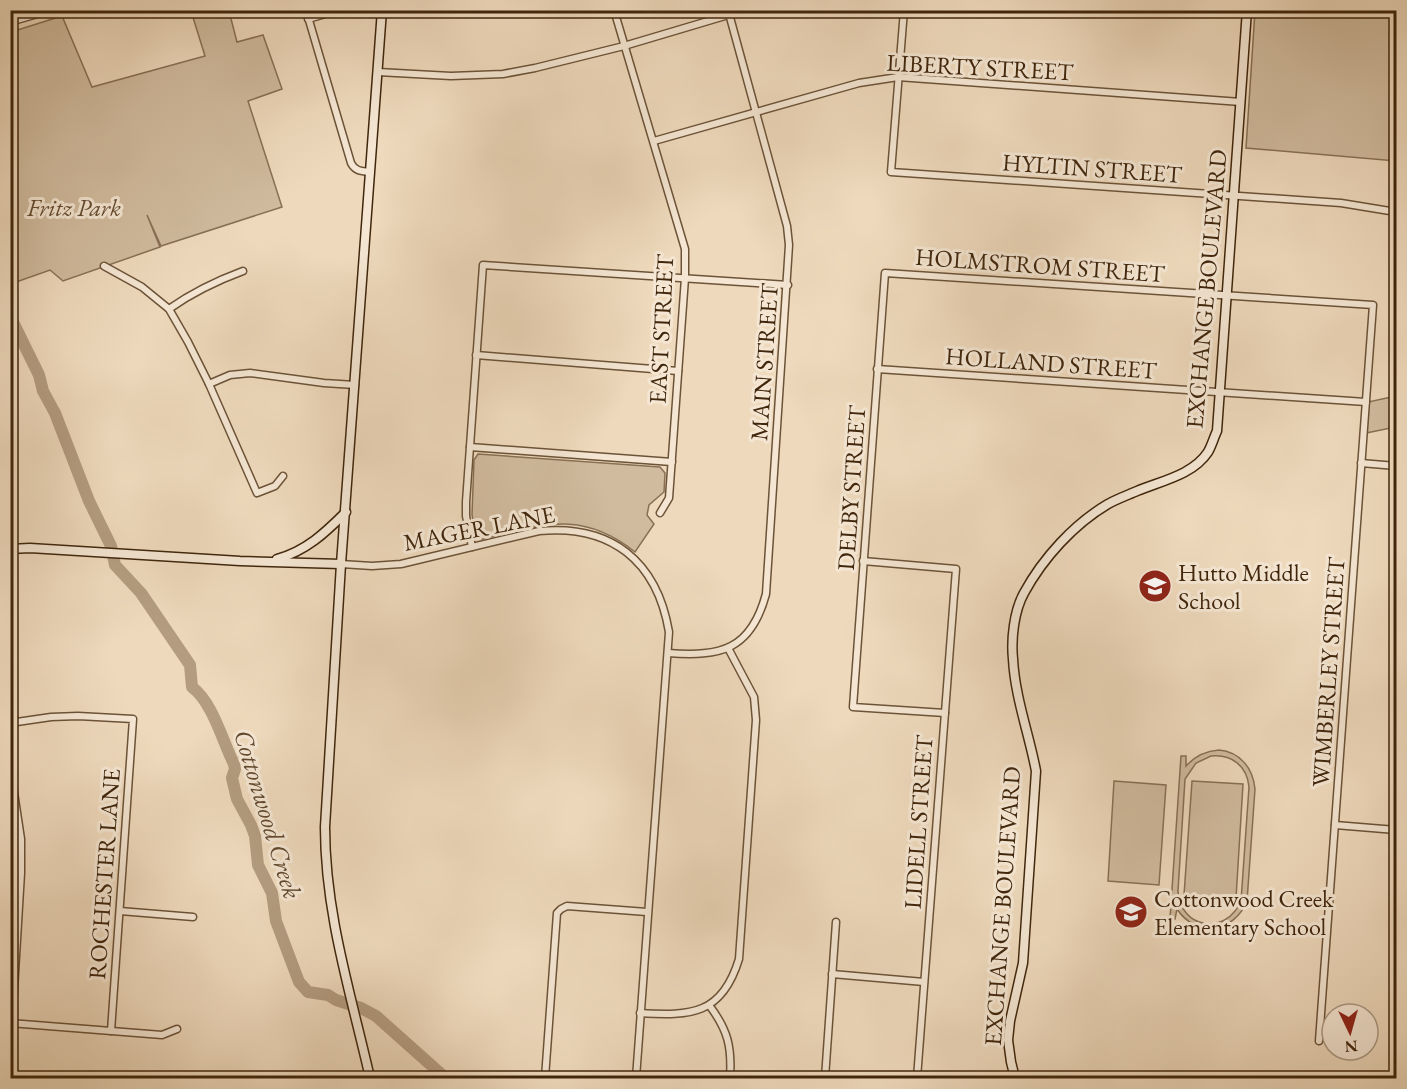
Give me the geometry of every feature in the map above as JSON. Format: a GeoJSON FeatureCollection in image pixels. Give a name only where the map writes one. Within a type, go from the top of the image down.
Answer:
{"type":"FeatureCollection","features":[{"type":"Feature","properties":{"kind":"street"},"geometry":{"type":"LineString","coordinates":[[10,22],[51,10]]}},
{"type":"Feature","properties":{"kind":"street"},"geometry":{"type":"LineString","coordinates":[[306,10],[351,163],[354,168],[369,172]]}},
{"type":"Feature","properties":{"kind":"street"},"geometry":{"type":"LineString","coordinates":[[309,19],[339,10]]}},
{"type":"Feature","properties":{"kind":"street"},"geometry":{"type":"LineString","coordinates":[[370,1078],[333,923],[325,856],[325,817],[341,564],[382,10]]}},
{"type":"Feature","properties":{"kind":"street","name":"EAST STREET"},"geometry":{"type":"LineString","coordinates":[[614,10],[685,249],[685,278],[669,498],[660,513]]}},
{"type":"Feature","properties":{"kind":"street"},"geometry":{"type":"LineString","coordinates":[[378,72],[451,76],[503,74],[624,46],[745,10]]}},
{"type":"Feature","properties":{"kind":"street"},"geometry":{"type":"LineString","coordinates":[[898,77],[904,10]]}},
{"type":"Feature","properties":{"kind":"street","name":"EXCHANGE BOULEVARD"},"geometry":{"type":"LineString","coordinates":[[1015,1078],[1008,1040],[1010,1020],[1023,963],[1036,771],[1031,742],[1016,690],[1012,658],[1013,631],[1023,594],[1056,548],[1081,524],[1108,504],[1180,475],[1207,453],[1217,431],[1247,10]]}},
{"type":"Feature","properties":{"kind":"street","name":"MAIN STREET"},"geometry":{"type":"LineString","coordinates":[[668,653],[709,654],[728,648],[743,637],[758,620],[766,594],[788,285],[788,226],[729,13]]}},
{"type":"Feature","properties":{"kind":"street","name":"LIBERTY STREET"},"geometry":{"type":"LineString","coordinates":[[654,141],[859,82],[898,77],[1241,102]]}},
{"type":"Feature","properties":{"kind":"street","name":"HYLTIN STREET"},"geometry":{"type":"LineString","coordinates":[[898,77],[891,172],[1341,203],[1396,212]]}},
{"type":"Feature","properties":{"kind":"street"},"geometry":{"type":"LineString","coordinates":[[472,547],[466,516],[483,265],[788,285]]}},
{"type":"Feature","properties":{"kind":"street"},"geometry":{"type":"LineString","coordinates":[[104,266],[142,287],[169,309],[188,342],[257,493],[275,486],[283,476]]}},
{"type":"Feature","properties":{"kind":"street"},"geometry":{"type":"LineString","coordinates":[[169,309],[188,295],[216,280],[243,271]]}},
{"type":"Feature","properties":{"kind":"street","name":"HOLMSTROM STREET"},"geometry":{"type":"LineString","coordinates":[[885,273],[1373,305]]}},
{"type":"Feature","properties":{"kind":"street","name":"DELBY STREET"},"geometry":{"type":"LineString","coordinates":[[885,273],[853,706],[945,713]]}},
{"type":"Feature","properties":{"kind":"street","name":"WIMBERLEY STREET"},"geometry":{"type":"LineString","coordinates":[[1319,1041],[1373,305]]}},
{"type":"Feature","properties":{"kind":"street"},"geometry":{"type":"LineString","coordinates":[[476,355],[678,371]]}},
{"type":"Feature","properties":{"kind":"street","name":"HOLLAND STREET"},"geometry":{"type":"LineString","coordinates":[[877,369],[1366,402]]}},
{"type":"Feature","properties":{"kind":"street"},"geometry":{"type":"LineString","coordinates":[[208,384],[230,375],[250,373],[355,385]]}},
{"type":"Feature","properties":{"kind":"street"},"geometry":{"type":"LineString","coordinates":[[470,447],[672,462]]}},
{"type":"Feature","properties":{"kind":"street"},"geometry":{"type":"LineString","coordinates":[[1361,463],[1396,466]]}},
{"type":"Feature","properties":{"kind":"street"},"geometry":{"type":"LineString","coordinates":[[268,561],[288,556],[305,548],[346,512]]}},
{"type":"Feature","properties":{"kind":"street","name":"MAGER LANE"},"geometry":{"type":"LineString","coordinates":[[10,549],[388,566],[539,531],[560,529],[590,534],[619,545],[651,579],[661,597],[669,632],[636,1078]]}},
{"type":"Feature","properties":{"kind":"street","name":"LIDELL STREET"},"geometry":{"type":"LineString","coordinates":[[863,561],[956,568],[916,1078]]}},
{"type":"Feature","properties":{"kind":"street"},"geometry":{"type":"LineString","coordinates":[[640,1012],[676,1015],[709,1005],[722,994],[731,981],[739,959],[755,743],[754,696],[728,648]]}},
{"type":"Feature","properties":{"kind":"street","name":"ROCHESTER LANE"},"geometry":{"type":"LineString","coordinates":[[10,723],[78,716],[133,719],[111,1031]]}},
{"type":"Feature","properties":{"kind":"street"},"geometry":{"type":"LineString","coordinates":[[10,766],[21,839],[21,873],[11,1023],[162,1035],[177,1029]]}},
{"type":"Feature","properties":{"kind":"street"},"geometry":{"type":"LineString","coordinates":[[1335,825],[1396,830]]}},
{"type":"Feature","properties":{"kind":"street"},"geometry":{"type":"LineString","coordinates":[[545,1078],[557,913],[567,906],[647,912]]}},
{"type":"Feature","properties":{"kind":"street"},"geometry":{"type":"LineString","coordinates":[[120,911],[193,917]]}},
{"type":"Feature","properties":{"kind":"street"},"geometry":{"type":"LineString","coordinates":[[825,1078],[836,922]]}},
{"type":"Feature","properties":{"kind":"street"},"geometry":{"type":"LineString","coordinates":[[832,974],[924,982]]}},
{"type":"Feature","properties":{"kind":"street"},"geometry":{"type":"LineString","coordinates":[[709,1005],[727,1033],[730,1048],[730,1078]]}},
{"type":"Feature","properties":{"kind":"street"},"geometry":{"type":"LineString","coordinates":[[1387,1078],[1396,1076]]}},
{"type":"Feature","properties":{"kind":"green space","name":"Fritz Park"},"geometry":{"type":"Polygon","coordinates":[[[191,11],[229,11],[237,42],[263,35],[282,89],[248,101],[282,207],[161,246],[147,215],[160,247],[63,281],[50,270],[19,281],[11,281],[11,32],[62,16],[92,87],[205,56],[191,11]]]}},
{"type":"Feature","properties":{"kind":"green space"},"geometry":{"type":"Polygon","coordinates":[[[1255,11],[1396,11],[1396,161],[1246,148],[1255,11]]]}},
{"type":"Feature","properties":{"kind":"green space"},"geometry":{"type":"Polygon","coordinates":[[[1396,396],[1396,427],[1366,433],[1368,402],[1396,396]]]}},
{"type":"Feature","properties":{"kind":"green space"},"geometry":{"type":"Polygon","coordinates":[[[478,454],[660,467],[665,473],[664,492],[649,505],[647,515],[654,524],[635,552],[597,530],[579,525],[543,526],[482,539],[476,535],[472,515],[474,460],[478,454]]]}},
{"type":"Feature","properties":{"kind":"green space"},"geometry":{"type":"Polygon","coordinates":[[[1219,750],[1233,754],[1244,762],[1254,781],[1247,901],[1233,920],[1214,928],[1204,928],[1185,918],[1177,909],[1175,919],[1170,919],[1181,756],[1186,756],[1186,766],[1193,759],[1205,753],[1219,750]],[[1211,756],[1196,763],[1185,779],[1178,891],[1181,904],[1187,914],[1205,923],[1225,920],[1241,901],[1248,780],[1242,767],[1232,759],[1211,756]]]}},
{"type":"Feature","properties":{"kind":"green space"},"geometry":{"type":"Polygon","coordinates":[[[1114,781],[1166,785],[1159,885],[1108,881],[1114,781]]]}},
{"type":"Feature","properties":{"kind":"green space"},"geometry":{"type":"Polygon","coordinates":[[[1192,781],[1243,784],[1236,898],[1184,895],[1192,781]]]}},
{"type":"Feature","properties":{"kind":"waterway","name":"Cottonwood Creek"},"geometry":{"type":"LineString","coordinates":[[10,316],[39,375],[43,391],[55,413],[89,501],[111,546],[115,565],[141,593],[190,665],[192,687],[206,702],[216,722],[234,764],[232,778],[237,799],[255,836],[258,865],[272,893],[276,921],[299,982],[308,992],[328,995],[376,1016],[441,1074],[441,1078]]}},
{"type":"Feature","properties":{"kind":"place","name":"Hutto Middle School"},"geometry":{"type":"Point","coordinates":[1155,586]}},
{"type":"Feature","properties":{"kind":"place","name":"Cottonwood Creek Elementary School"},"geometry":{"type":"Point","coordinates":[1131,912]}}]}
